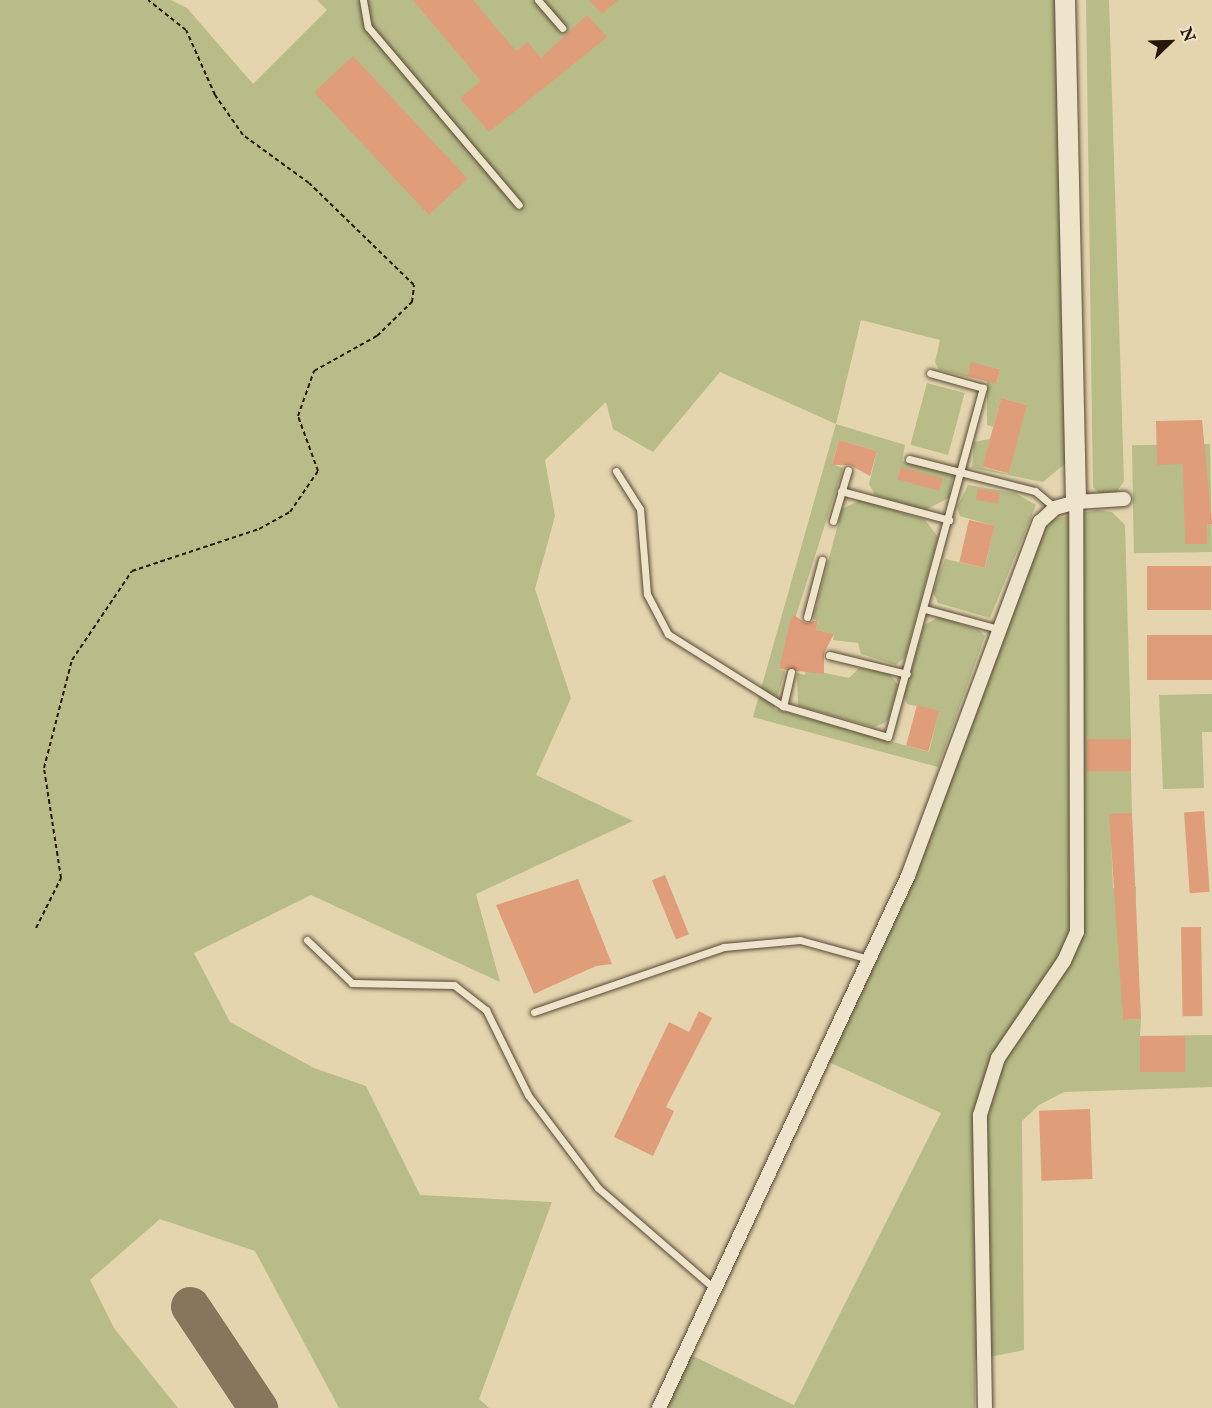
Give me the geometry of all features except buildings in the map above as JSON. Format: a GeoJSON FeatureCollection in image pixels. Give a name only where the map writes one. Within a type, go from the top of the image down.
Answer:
{"type":"FeatureCollection","features":[{"type":"Feature","properties":{"kind":"street"},"geometry":{"type":"LineString","coordinates":[[985,1408],[982,1105],[998,1058],[1064,962],[1077,932],[1076,502],[1065,0]]}},
{"type":"Feature","properties":{"kind":"street"},"geometry":{"type":"LineString","coordinates":[[659,1408],[908,876],[998,629],[1040,522],[1055,508],[1076,502],[1124,499]]}},
{"type":"Feature","properties":{"kind":"lane"},"geometry":{"type":"LineString","coordinates":[[363,0],[368,27],[519,205]]}},
{"type":"Feature","properties":{"kind":"lane"},"geometry":{"type":"LineString","coordinates":[[538,0],[562,28]]}},
{"type":"Feature","properties":{"kind":"lane"},"geometry":{"type":"LineString","coordinates":[[616,471],[640,509],[647,594],[668,634],[783,706],[888,737],[925,609],[983,388],[930,373]]}},
{"type":"Feature","properties":{"kind":"lane"},"geometry":{"type":"LineString","coordinates":[[909,459],[1035,491],[1055,508]]}},
{"type":"Feature","properties":{"kind":"lane"},"geometry":{"type":"LineString","coordinates":[[833,521],[848,470]]}},
{"type":"Feature","properties":{"kind":"lane"},"geometry":{"type":"LineString","coordinates":[[841,491],[949,520]]}},
{"type":"Feature","properties":{"kind":"lane"},"geometry":{"type":"LineString","coordinates":[[807,617],[822,560]]}},
{"type":"Feature","properties":{"kind":"lane"},"geometry":{"type":"LineString","coordinates":[[925,609],[998,629]]}},
{"type":"Feature","properties":{"kind":"lane"},"geometry":{"type":"LineString","coordinates":[[829,655],[907,674]]}},
{"type":"Feature","properties":{"kind":"lane"},"geometry":{"type":"LineString","coordinates":[[783,706],[791,672]]}},
{"type":"Feature","properties":{"kind":"lane"},"geometry":{"type":"LineString","coordinates":[[307,940],[352,983],[454,985],[486,1010],[528,1095],[598,1188],[715,1289]]}},
{"type":"Feature","properties":{"kind":"lane"},"geometry":{"type":"LineString","coordinates":[[534,1012],[724,947],[800,940],[869,959]]}},
{"type":"Feature","properties":{"kind":"path"},"geometry":{"type":"LineString","coordinates":[[36,928],[61,878],[44,768],[72,660],[132,571],[259,530],[290,512],[318,471],[298,416],[314,371],[376,336],[411,302],[414,285],[309,183],[243,135],[215,95],[186,30],[148,0]]}},
{"type":"Feature","properties":{"kind":"green space"},"geometry":{"type":"Polygon","coordinates":[[[0,0],[171,0],[187,8],[253,84],[327,10],[317,0],[1057,0],[1066,463],[1043,482],[972,468],[974,442],[990,439],[983,467],[1008,474],[1027,405],[1001,398],[993,427],[987,425],[987,381],[997,383],[1000,369],[972,363],[968,377],[939,370],[935,362],[940,340],[861,320],[836,424],[720,372],[653,452],[613,429],[606,402],[545,460],[555,516],[535,589],[571,698],[536,775],[633,821],[476,894],[500,982],[311,895],[194,953],[230,1022],[314,1068],[366,1086],[420,1195],[552,1202],[479,1399],[489,1408],[339,1408],[255,1251],[160,1219],[90,1280],[114,1328],[178,1408],[0,1408],[0,0]]]}},
{"type":"Feature","properties":{"kind":"green space"},"geometry":{"type":"Polygon","coordinates":[[[1086,0],[1109,0],[1124,481],[1116,493],[1100,494],[1093,487],[1086,0]]]}},
{"type":"Feature","properties":{"kind":"green space"},"geometry":{"type":"Polygon","coordinates":[[[927,383],[965,393],[948,455],[910,445],[927,383]]]}},
{"type":"Feature","properties":{"kind":"green space"},"geometry":{"type":"Polygon","coordinates":[[[836,424],[905,445],[902,461],[953,474],[949,498],[925,510],[875,495],[869,484],[877,451],[839,440],[832,464],[843,468],[779,669],[785,671],[774,709],[929,752],[939,711],[907,704],[904,697],[924,625],[939,617],[979,630],[985,636],[938,767],[753,717],[836,424]]]}},
{"type":"Feature","properties":{"kind":"green space"},"geometry":{"type":"Polygon","coordinates":[[[1210,444],[1212,552],[1134,553],[1132,445],[1210,444]]]}},
{"type":"Feature","properties":{"kind":"green space"},"geometry":{"type":"Polygon","coordinates":[[[968,485],[1015,493],[1036,505],[990,618],[938,603],[933,592],[945,559],[985,568],[994,526],[960,516],[957,507],[968,485]]]}},
{"type":"Feature","properties":{"kind":"green space"},"geometry":{"type":"Polygon","coordinates":[[[861,500],[925,520],[938,537],[905,657],[896,665],[861,654],[858,643],[833,640],[834,634],[816,630],[818,621],[813,619],[842,509],[861,500]]]}},
{"type":"Feature","properties":{"kind":"green space"},"geometry":{"type":"Polygon","coordinates":[[[1097,510],[1112,512],[1125,525],[1131,739],[1087,740],[1088,771],[1131,770],[1132,813],[1110,815],[1113,888],[1136,887],[1136,901],[1118,902],[1123,1020],[1141,1019],[1140,1036],[1212,1035],[1212,1087],[1064,1092],[1039,1105],[1022,1121],[1024,1350],[975,1360],[975,1408],[659,1408],[685,1352],[794,1405],[941,1113],[822,1059],[908,876],[1040,522],[1097,510]]]}},
{"type":"Feature","properties":{"kind":"green space"},"geometry":{"type":"Polygon","coordinates":[[[859,668],[890,674],[898,685],[888,720],[882,724],[874,727],[798,706],[797,673],[805,675],[806,669],[849,678],[859,668]]]}},
{"type":"Feature","properties":{"kind":"green space"},"geometry":{"type":"Polygon","coordinates":[[[1212,694],[1212,732],[1202,732],[1204,788],[1163,789],[1159,695],[1212,694]]]}},
{"type":"Feature","properties":{"kind":"taxiway"},"geometry":{"type":"LineString","coordinates":[[190,1306],[258,1408]]}}]}
